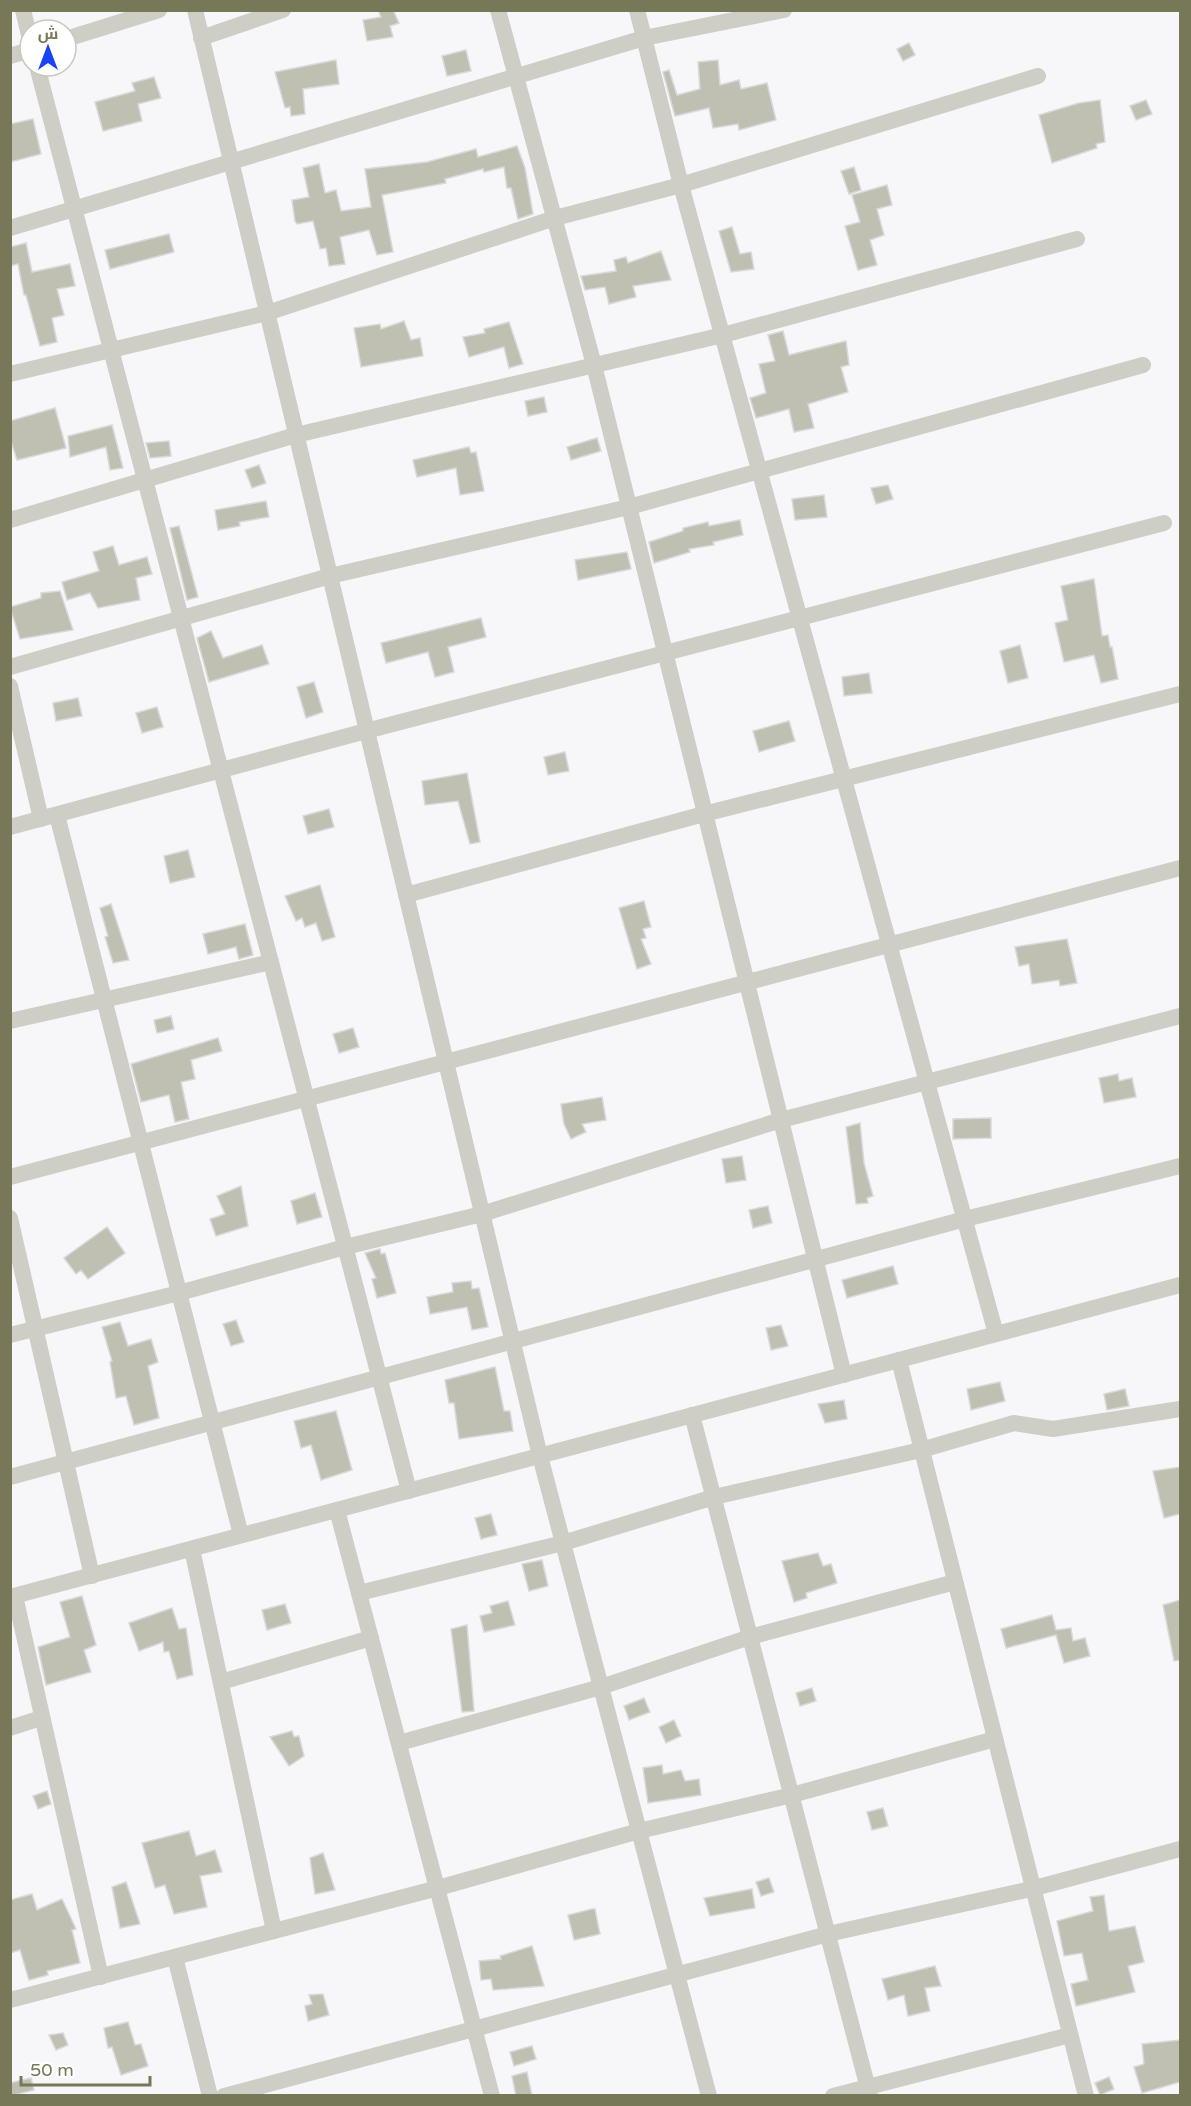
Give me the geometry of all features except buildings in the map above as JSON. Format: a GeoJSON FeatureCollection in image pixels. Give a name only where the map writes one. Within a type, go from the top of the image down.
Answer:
{"type":"FeatureCollection","features":[{"type":"Feature","properties":{"kind":"street"},"geometry":{"type":"LineString","coordinates":[[78,35],[159,10]]}},
{"type":"Feature","properties":{"kind":"street"},"geometry":{"type":"LineString","coordinates":[[195,10],[540,1456],[709,2096]]}},
{"type":"Feature","properties":{"kind":"street"},"geometry":{"type":"LineString","coordinates":[[201,38],[283,10]]}},
{"type":"Feature","properties":{"kind":"street"},"geometry":{"type":"LineString","coordinates":[[498,10],[594,365],[844,1375]]}},
{"type":"Feature","properties":{"kind":"street"},"geometry":{"type":"LineString","coordinates":[[637,10],[681,185],[996,1334]]}},
{"type":"Feature","properties":{"kind":"street"},"geometry":{"type":"LineString","coordinates":[[10,228],[644,38],[784,10]]}},
{"type":"Feature","properties":{"kind":"street"},"geometry":{"type":"LineString","coordinates":[[10,374],[267,313],[555,218],[681,185],[1038,76]]}},
{"type":"Feature","properties":{"kind":"street"},"geometry":{"type":"LineString","coordinates":[[40,78],[409,1491]]}},
{"type":"Feature","properties":{"kind":"street"},"geometry":{"type":"LineString","coordinates":[[10,520],[296,435],[723,335],[1077,239]]}},
{"type":"Feature","properties":{"kind":"street"},"geometry":{"type":"LineString","coordinates":[[10,667],[330,576],[629,507],[1143,365]]}},
{"type":"Feature","properties":{"kind":"street"},"geometry":{"type":"LineString","coordinates":[[10,827],[366,731],[1164,523]]}},
{"type":"Feature","properties":{"kind":"street"},"geometry":{"type":"LineString","coordinates":[[10,686],[104,1000],[242,1535]]}},
{"type":"Feature","properties":{"kind":"street"},"geometry":{"type":"LineString","coordinates":[[406,895],[704,814],[1180,694]]}},
{"type":"Feature","properties":{"kind":"street"},"geometry":{"type":"LineString","coordinates":[[10,1177],[1180,868]]}},
{"type":"Feature","properties":{"kind":"street"},"geometry":{"type":"LineString","coordinates":[[10,1021],[271,962]]}},
{"type":"Feature","properties":{"kind":"street"},"geometry":{"type":"LineString","coordinates":[[10,1335],[179,1293],[345,1246],[482,1214],[781,1120],[1180,1016]]}},
{"type":"Feature","properties":{"kind":"street"},"geometry":{"type":"LineString","coordinates":[[10,1477],[965,1219],[1180,1166]]}},
{"type":"Feature","properties":{"kind":"street"},"geometry":{"type":"LineString","coordinates":[[10,1218],[92,1576]]}},
{"type":"Feature","properties":{"kind":"street"},"geometry":{"type":"LineString","coordinates":[[101,1977],[13,1597],[1180,1285]]}},
{"type":"Feature","properties":{"kind":"street"},"geometry":{"type":"LineString","coordinates":[[898,1360],[1031,1889],[1086,2096]]}},
{"type":"Feature","properties":{"kind":"street"},"geometry":{"type":"LineString","coordinates":[[359,1593],[563,1543],[714,1497],[921,1450],[1014,1423],[1053,1429],[1180,1409]]}},
{"type":"Feature","properties":{"kind":"street"},"geometry":{"type":"LineString","coordinates":[[692,1415],[869,2091]]}},
{"type":"Feature","properties":{"kind":"street"},"geometry":{"type":"LineString","coordinates":[[337,1510],[492,2096]]}},
{"type":"Feature","properties":{"kind":"street"},"geometry":{"type":"LineString","coordinates":[[192,1549],[274,1931]]}},
{"type":"Feature","properties":{"kind":"street"},"geometry":{"type":"LineString","coordinates":[[399,1743],[601,1687],[750,1637],[955,1582]]}},
{"type":"Feature","properties":{"kind":"street"},"geometry":{"type":"LineString","coordinates":[[220,1682],[371,1638]]}},
{"type":"Feature","properties":{"kind":"street"},"geometry":{"type":"LineString","coordinates":[[10,1728],[41,1718]]}},
{"type":"Feature","properties":{"kind":"street"},"geometry":{"type":"LineString","coordinates":[[10,2000],[438,1888],[639,1831],[792,1795],[995,1739]]}},
{"type":"Feature","properties":{"kind":"street"},"geometry":{"type":"LineString","coordinates":[[224,2096],[828,1934],[1031,1889],[1180,1849]]}},
{"type":"Feature","properties":{"kind":"street"},"geometry":{"type":"LineString","coordinates":[[175,1957],[210,2096]]}},
{"type":"Feature","properties":{"kind":"street"},"geometry":{"type":"LineString","coordinates":[[832,2096],[869,2091],[1070,2035]]}}]}
